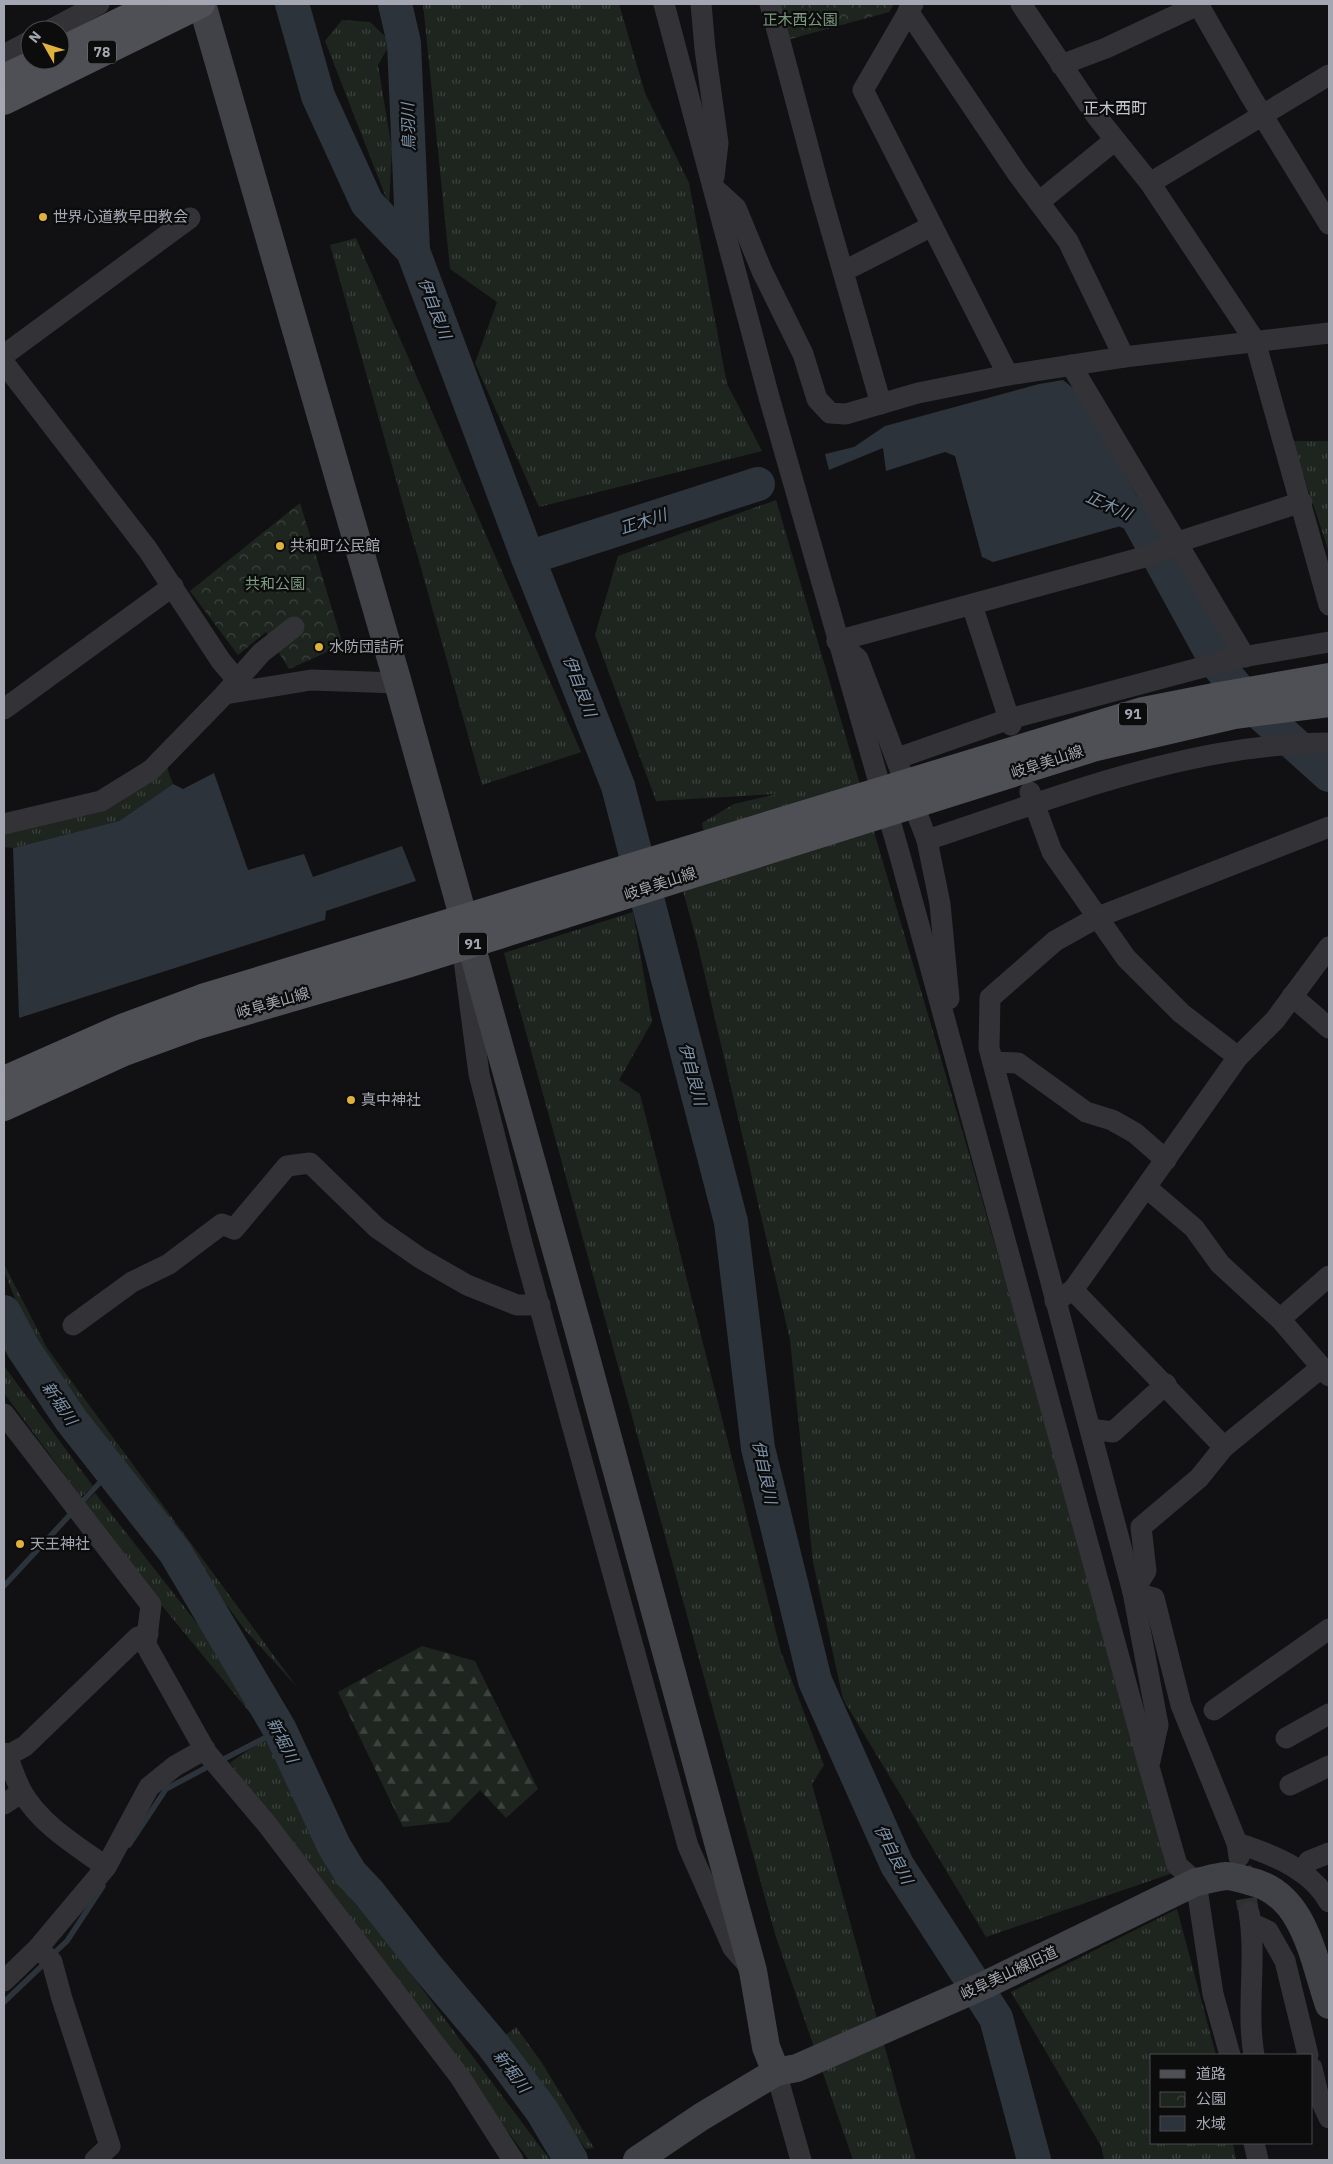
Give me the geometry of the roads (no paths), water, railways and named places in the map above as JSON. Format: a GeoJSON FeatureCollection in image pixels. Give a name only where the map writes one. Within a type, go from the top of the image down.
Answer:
{"type":"FeatureCollection","features":[{"type":"Feature","properties":{"kind":"main road","name":"78"},"geometry":{"type":"LineString","coordinates":[[70,46],[156,4]]}},
{"type":"Feature","properties":{"kind":"main road","name":"78"},"geometry":{"type":"LineString","coordinates":[[4,101],[202,4]]}},
{"type":"Feature","properties":{"kind":"main road"},"geometry":{"type":"LineString","coordinates":[[4,78],[21,70]]}},
{"type":"Feature","properties":{"kind":"main road","name":"岐阜美山線"},"geometry":{"type":"LineString","coordinates":[[4,1107],[124,1052],[195,1026],[407,964],[945,782],[1143,711],[1329,678]]}},
{"type":"Feature","properties":{"kind":"main road","name":"岐阜美山線"},"geometry":{"type":"LineString","coordinates":[[4,1080],[124,1026],[202,998],[945,782],[1234,715],[1329,703]]}},
{"type":"Feature","properties":{"kind":"street"},"geometry":{"type":"LineString","coordinates":[[69,20],[99,4]]}},
{"type":"Feature","properties":{"kind":"street"},"geometry":{"type":"LineString","coordinates":[[202,4],[398,684],[581,1339],[753,1972],[766,2047],[786,2070],[801,2160]]}},
{"type":"Feature","properties":{"kind":"street"},"geometry":{"type":"LineString","coordinates":[[664,4],[837,641],[947,1028],[1177,1865],[1196,1882],[1213,1994],[1230,2054]]}},
{"type":"Feature","properties":{"kind":"street"},"geometry":{"type":"LineString","coordinates":[[701,4],[718,143],[713,187]]}},
{"type":"Feature","properties":{"kind":"street"},"geometry":{"type":"LineString","coordinates":[[770,4],[820,195],[881,404]]}},
{"type":"Feature","properties":{"kind":"street"},"geometry":{"type":"LineString","coordinates":[[1021,4],[1061,65],[1150,183],[1255,341],[1302,502],[1329,605]]}},
{"type":"Feature","properties":{"kind":"street"},"geometry":{"type":"LineString","coordinates":[[1061,65],[1106,48],[1198,4],[1329,224]]}},
{"type":"Feature","properties":{"kind":"street"},"geometry":{"type":"LineString","coordinates":[[1008,375],[863,90],[910,8],[1039,202],[1068,241],[1124,356]]}},
{"type":"Feature","properties":{"kind":"street"},"geometry":{"type":"LineString","coordinates":[[4,55],[20,46]]}},
{"type":"Feature","properties":{"kind":"street"},"geometry":{"type":"LineString","coordinates":[[1150,183],[1329,75]]}},
{"type":"Feature","properties":{"kind":"street"},"geometry":{"type":"LineString","coordinates":[[1039,202],[1116,140]]}},
{"type":"Feature","properties":{"kind":"street"},"geometry":{"type":"LineString","coordinates":[[713,187],[736,208],[762,271],[803,354],[817,398],[830,413],[846,414],[918,393],[1008,375],[1124,356],[1329,333]]}},
{"type":"Feature","properties":{"kind":"street"},"geometry":{"type":"LineString","coordinates":[[4,355],[190,218]]}},
{"type":"Feature","properties":{"kind":"street"},"geometry":{"type":"LineString","coordinates":[[854,266],[932,226]]}},
{"type":"Feature","properties":{"kind":"street"},"geometry":{"type":"LineString","coordinates":[[4,363],[143,543],[221,661],[231,687]]}},
{"type":"Feature","properties":{"kind":"street"},"geometry":{"type":"LineString","coordinates":[[1071,365],[1241,657]]}},
{"type":"Feature","properties":{"kind":"street"},"geometry":{"type":"LineString","coordinates":[[837,641],[1148,556],[1174,544],[1302,502]]}},
{"type":"Feature","properties":{"kind":"street"},"geometry":{"type":"LineString","coordinates":[[4,709],[173,586]]}},
{"type":"Feature","properties":{"kind":"street"},"geometry":{"type":"LineString","coordinates":[[972,605],[1010,722]]}},
{"type":"Feature","properties":{"kind":"street"},"geometry":{"type":"LineString","coordinates":[[4,824],[101,801],[151,770],[261,653],[294,627]]}},
{"type":"Feature","properties":{"kind":"street"},"geometry":{"type":"LineString","coordinates":[[837,641],[858,659],[898,758],[927,840],[940,904],[949,992],[947,1028]]}},
{"type":"Feature","properties":{"kind":"street"},"geometry":{"type":"LineString","coordinates":[[898,758],[1010,722],[1241,657],[1329,642]]}},
{"type":"Feature","properties":{"kind":"street"},"geometry":{"type":"LineString","coordinates":[[231,687],[311,680],[398,684]]}},
{"type":"Feature","properties":{"kind":"street"},"geometry":{"type":"LineString","coordinates":[[927,840],[1032,798],[1149,768],[1267,745],[1321,743]]}},
{"type":"Feature","properties":{"kind":"street"},"geometry":{"type":"LineString","coordinates":[[1032,798],[1052,852],[1126,958],[1181,1013],[1238,1057]]}},
{"type":"Feature","properties":{"kind":"street"},"geometry":{"type":"LineString","coordinates":[[1149,1766],[1158,1725],[1133,1592],[993,1062],[990,1048],[990,998],[1055,941],[1098,917],[1329,828]]}},
{"type":"Feature","properties":{"kind":"street"},"geometry":{"type":"LineString","coordinates":[[1055,1301],[1073,1290],[1238,1057],[1275,1020],[1329,947]]}},
{"type":"Feature","properties":{"kind":"street"},"geometry":{"type":"LineString","coordinates":[[464,960],[479,1074],[688,1846],[733,1948],[753,1972]]}},
{"type":"Feature","properties":{"kind":"street"},"geometry":{"type":"LineString","coordinates":[[1292,996],[1329,1028]]}},
{"type":"Feature","properties":{"kind":"street"},"geometry":{"type":"LineString","coordinates":[[993,1062],[1018,1063],[1086,1112],[1112,1120],[1135,1133],[1166,1160]]}},
{"type":"Feature","properties":{"kind":"street"},"geometry":{"type":"LineString","coordinates":[[73,1325],[132,1282],[169,1264],[222,1224],[234,1228],[287,1166],[310,1163],[377,1228],[420,1258],[468,1285],[517,1305],[540,1304]]}},
{"type":"Feature","properties":{"kind":"street"},"geometry":{"type":"LineString","coordinates":[[1133,1592],[1146,1571],[1141,1527],[1199,1478],[1224,1447],[1326,1372],[1280,1319],[1220,1264],[1194,1228],[1147,1188]]}},
{"type":"Feature","properties":{"kind":"street"},"geometry":{"type":"LineString","coordinates":[[1280,1319],[1329,1276]]}},
{"type":"Feature","properties":{"kind":"street"},"geometry":{"type":"LineString","coordinates":[[1073,1290],[1166,1384],[1224,1447]]}},
{"type":"Feature","properties":{"kind":"street"},"geometry":{"type":"LineString","coordinates":[[1090,1429],[1113,1432],[1166,1384]]}},
{"type":"Feature","properties":{"kind":"street"},"geometry":{"type":"LineString","coordinates":[[5,1418],[151,1605],[146,1645],[205,1749],[266,1823],[460,2077],[513,2160]]}},
{"type":"Feature","properties":{"kind":"street"},"geometry":{"type":"LineString","coordinates":[[1133,1592],[1154,1598],[1182,1705],[1238,1850],[1262,1851],[1301,1872],[1323,1891],[1329,1902]]}},
{"type":"Feature","properties":{"kind":"street"},"geometry":{"type":"LineString","coordinates":[[1214,1710],[1329,1628]]}},
{"type":"Feature","properties":{"kind":"street"},"geometry":{"type":"LineString","coordinates":[[106,1867],[50,1825],[36,1812],[22,1792],[6,1755],[24,1746],[138,1637],[148,1634]]}},
{"type":"Feature","properties":{"kind":"street"},"geometry":{"type":"LineString","coordinates":[[1286,1738],[1329,1714]]}},
{"type":"Feature","properties":{"kind":"street"},"geometry":{"type":"LineString","coordinates":[[4,1981],[38,1948],[106,1867],[149,1787],[175,1766],[205,1749]]}},
{"type":"Feature","properties":{"kind":"street"},"geometry":{"type":"LineString","coordinates":[[1290,1786],[1329,1766]]}},
{"type":"Feature","properties":{"kind":"street"},"geometry":{"type":"LineString","coordinates":[[4,1804],[22,1792]]}},
{"type":"Feature","properties":{"kind":"street"},"geometry":{"type":"LineString","coordinates":[[1301,1872],[1308,1861],[1329,1853]]}},
{"type":"Feature","properties":{"kind":"street","name":"岐阜美山線旧道"},"geometry":{"type":"LineString","coordinates":[[637,2160],[702,2116],[786,2070],[987,1984],[1196,1882],[1227,1876],[1259,1883],[1280,1895],[1295,1912],[1307,1936],[1329,2005]]}},
{"type":"Feature","properties":{"kind":"street"},"geometry":{"type":"LineString","coordinates":[[1254,2054],[1250,2034],[1253,2011],[1250,1916],[1268,1931],[1285,1961],[1308,2054]]}},
{"type":"Feature","properties":{"kind":"street"},"geometry":{"type":"LineString","coordinates":[[38,1948],[52,1962],[62,2000],[110,2146],[95,2160]]}},
{"type":"Feature","properties":{"kind":"street"},"geometry":{"type":"LineString","coordinates":[[1313,2072],[1318,2094],[1328,2113]]}},
{"type":"Feature","properties":{"kind":"street"},"geometry":{"type":"LineString","coordinates":[[1254,2144],[1258,2160]]}},
{"type":"Feature","properties":{"kind":"street"},"geometry":{"type":"LineString","coordinates":[[1269,2144],[1271,2160]]}},
{"type":"Feature","properties":{"kind":"water"},"geometry":{"type":"Polygon","coordinates":[[[1063,380],[1079,393],[1149,518],[993,562],[982,557],[955,456],[945,452],[886,471],[883,448],[829,470],[825,454],[854,447],[885,426],[1039,384],[1063,380]]]}},
{"type":"Feature","properties":{"kind":"water"},"geometry":{"type":"Polygon","coordinates":[[[214,773],[248,870],[304,854],[313,877],[402,846],[416,881],[326,911],[325,920],[19,1018],[13,848],[119,821],[173,784],[183,789],[214,773]]]}},
{"type":"Feature","properties":{"kind":"waterway","name":"伊自良川"},"geometry":{"type":"LineString","coordinates":[[292,4],[318,96],[367,203],[413,251],[528,558],[618,786],[731,1222],[758,1448],[815,1681],[897,1865],[996,2018],[1034,2160]]}},
{"type":"Feature","properties":{"kind":"waterway","name":"鳥羽川"},"geometry":{"type":"LineString","coordinates":[[395,4],[404,43],[413,251]]}},
{"type":"Feature","properties":{"kind":"waterway","name":"正木川"},"geometry":{"type":"LineString","coordinates":[[528,558],[758,484]]}},
{"type":"Feature","properties":{"kind":"waterway","name":"正木川"},"geometry":{"type":"LineString","coordinates":[[1100,500],[1136,515],[1218,665],[1250,704],[1329,775]]}},
{"type":"Feature","properties":{"kind":"waterway","name":"新堀川"},"geometry":{"type":"LineString","coordinates":[[4,1312],[23,1348],[71,1420],[175,1552],[280,1730],[334,1846],[351,1874],[369,1893],[428,1968],[493,2045],[542,2111],[571,2160]]}},
{"type":"Feature","properties":{"kind":"waterway"},"geometry":{"type":"LineString","coordinates":[[4,1586],[104,1478]]}},
{"type":"Feature","properties":{"kind":"waterway"},"geometry":{"type":"LineString","coordinates":[[220,1761],[280,1730]]}},
{"type":"Feature","properties":{"kind":"waterway"},"geometry":{"type":"LineString","coordinates":[[129,1845],[166,1789],[211,1765]]}},
{"type":"Feature","properties":{"kind":"waterway"},"geometry":{"type":"LineString","coordinates":[[52,1955],[67,1941],[103,1886]]}},
{"type":"Feature","properties":{"kind":"waterway"},"geometry":{"type":"LineString","coordinates":[[4,2002],[46,1962]]}},
{"type":"Feature","properties":{"kind":"tunnel"},"geometry":{"type":"LineString","coordinates":[[1241,1867],[1248,1909]]}},
{"type":"Feature","properties":{"kind":"place","name":"世界心道教早田教会"},"geometry":{"type":"Point","coordinates":[43,217]}},
{"type":"Feature","properties":{"kind":"place","name":"共和町公民館"},"geometry":{"type":"Point","coordinates":[280,546]}},
{"type":"Feature","properties":{"kind":"place","name":"水防団詰所"},"geometry":{"type":"Point","coordinates":[319,647]}},
{"type":"Feature","properties":{"kind":"place","name":"真中神社"},"geometry":{"type":"Point","coordinates":[351,1100]}},
{"type":"Feature","properties":{"kind":"place","name":"天王神社"},"geometry":{"type":"Point","coordinates":[20,1544]}},
{"type":"Feature","properties":{"kind":"district","name":"正木西町"},"geometry":{"type":"Point","coordinates":[1115,108]}},
{"type":"Feature","properties":{"kind":"park label","name":"正木西公園"},"geometry":{"type":"Point","coordinates":[800,20]}},
{"type":"Feature","properties":{"kind":"park label","name":"共和公園"},"geometry":{"type":"Point","coordinates":[275,584]}}]}
